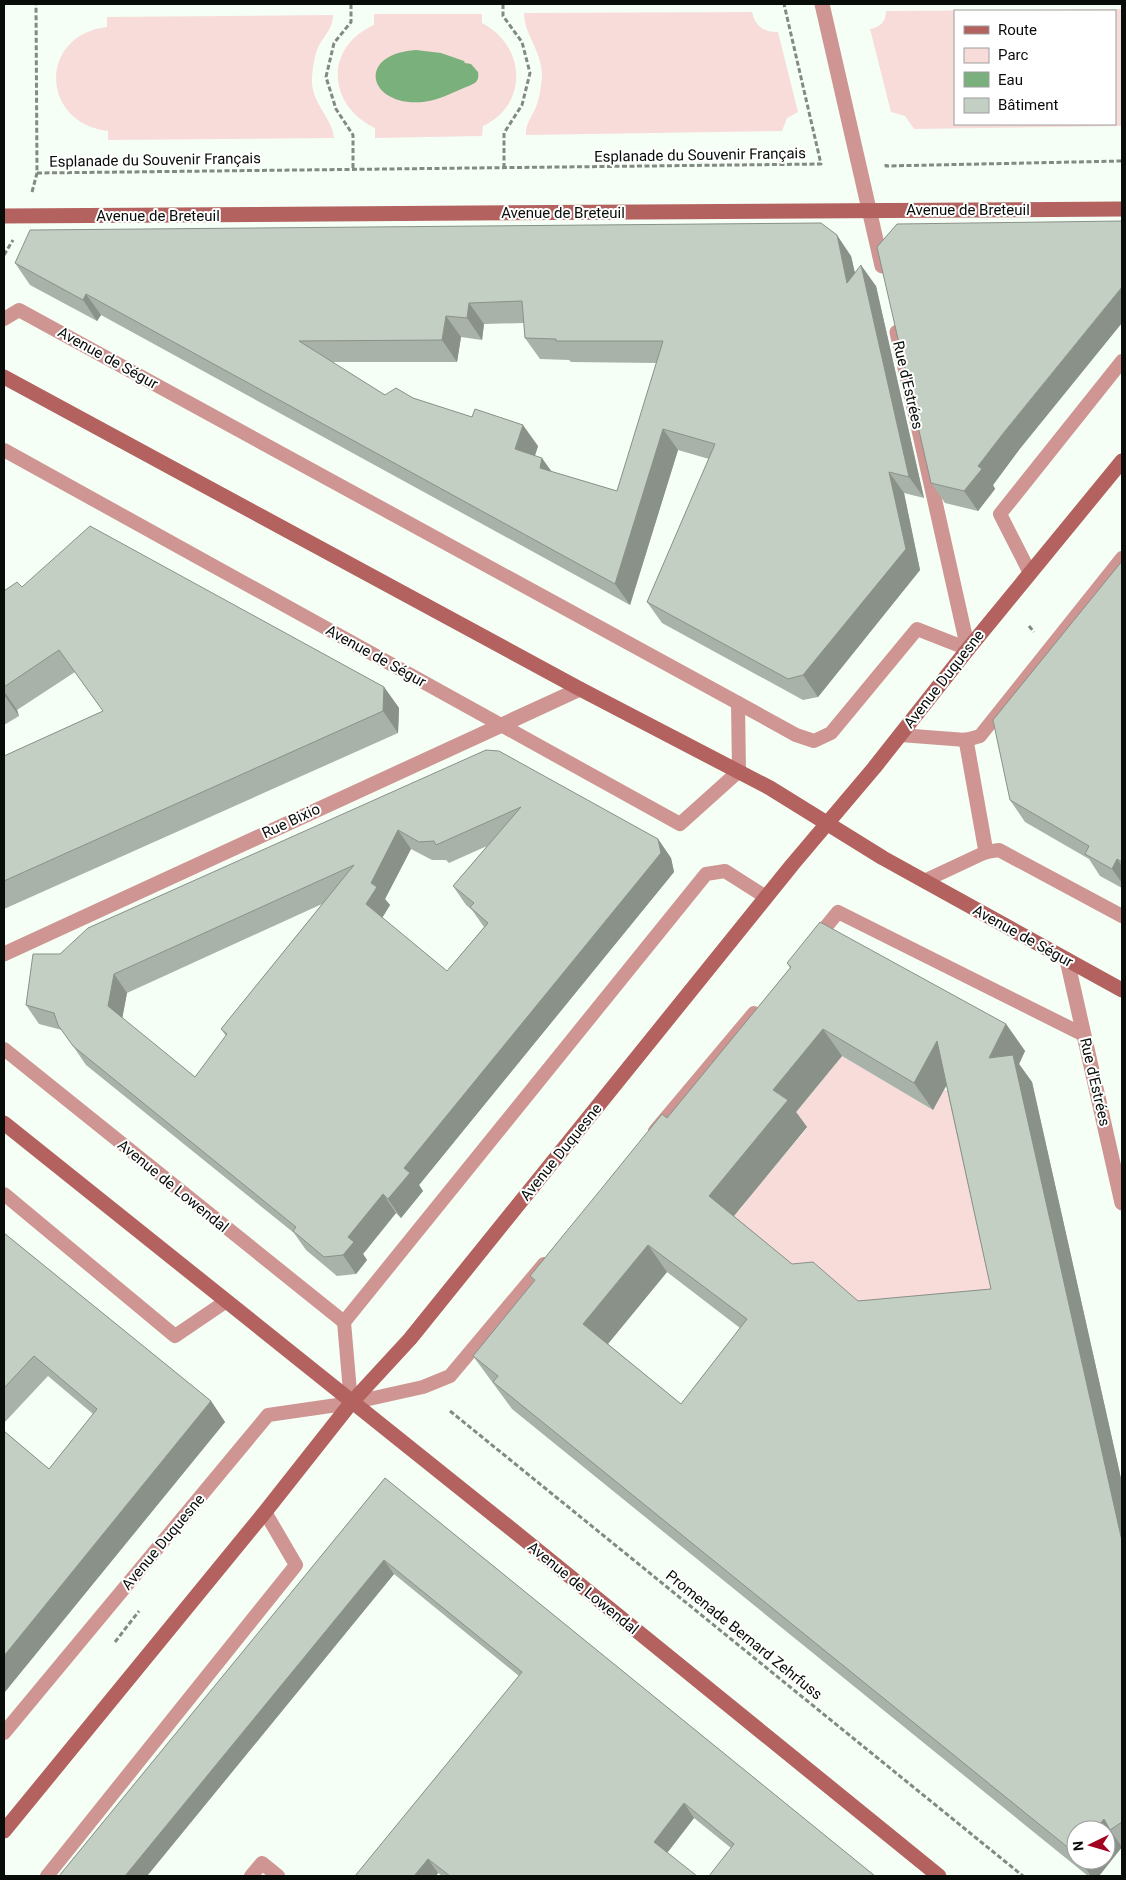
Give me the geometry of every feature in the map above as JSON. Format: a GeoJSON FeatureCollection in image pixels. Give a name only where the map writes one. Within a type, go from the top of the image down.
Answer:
{"type":"FeatureCollection","features":[{"type":"Feature","properties":{"kind":"street"},"geometry":{"type":"LineString","coordinates":[[822,4],[886,283]]}},
{"type":"Feature","properties":{"kind":"street","name":"Avenue de Breteuil"},"geometry":{"type":"LineString","coordinates":[[4,216],[1122,209]]}},
{"type":"Feature","properties":{"kind":"street","name":"Rue d'Estrées"},"geometry":{"type":"LineString","coordinates":[[894,321],[968,649]]}},
{"type":"Feature","properties":{"kind":"street","name":"Avenue de Ségur"},"geometry":{"type":"LineString","coordinates":[[4,377],[580,689],[739,771],[924,881],[1122,990]]}},
{"type":"Feature","properties":{"kind":"street","name":"Avenue Duquesne"},"geometry":{"type":"LineString","coordinates":[[4,1831],[265,1512],[351,1403],[410,1339],[766,897],[1122,461]]}},
{"type":"Feature","properties":{"kind":"street","name":"Rue Bixio"},"geometry":{"type":"LineString","coordinates":[[4,954],[580,689]]}},
{"type":"Feature","properties":{"kind":"street"},"geometry":{"type":"LineString","coordinates":[[966,740],[986,852]]}},
{"type":"Feature","properties":{"kind":"street","name":"Rue d'Estrées"},"geometry":{"type":"LineString","coordinates":[[1067,960],[1122,1203]]}},
{"type":"Feature","properties":{"kind":"street","name":"Avenue de Lowendal"},"geometry":{"type":"LineString","coordinates":[[4,1123],[351,1403],[520,1536],[939,1876]]}},
{"type":"Feature","properties":{"kind":"lane","name":"Avenue de Ségur"},"geometry":{"type":"LineString","coordinates":[[4,319],[19,310],[796,735],[814,741],[831,733],[917,629],[968,649]]}},
{"type":"Feature","properties":{"kind":"lane"},"geometry":{"type":"LineString","coordinates":[[1030,573],[1000,514],[1122,361]]}},
{"type":"Feature","properties":{"kind":"lane","name":"Avenue de Ségur"},"geometry":{"type":"LineString","coordinates":[[4,450],[680,824],[739,771]]}},
{"type":"Feature","properties":{"kind":"lane"},"geometry":{"type":"LineString","coordinates":[[900,735],[966,740],[980,736],[1122,558]]}},
{"type":"Feature","properties":{"kind":"lane"},"geometry":{"type":"LineString","coordinates":[[738,703],[739,771]]}},
{"type":"Feature","properties":{"kind":"lane"},"geometry":{"type":"LineString","coordinates":[[924,881],[986,852],[999,850],[1122,916]]}},
{"type":"Feature","properties":{"kind":"lane"},"geometry":{"type":"LineString","coordinates":[[552,1255],[450,1376],[423,1387],[351,1403],[344,1322],[706,874],[725,871],[766,897]]}},
{"type":"Feature","properties":{"kind":"lane"},"geometry":{"type":"LineString","coordinates":[[806,951],[838,912],[1084,1035]]}},
{"type":"Feature","properties":{"kind":"lane"},"geometry":{"type":"LineString","coordinates":[[647,1141],[761,1004]]}},
{"type":"Feature","properties":{"kind":"lane","name":"Avenue de Lowendal"},"geometry":{"type":"LineString","coordinates":[[4,1049],[344,1322]]}},
{"type":"Feature","properties":{"kind":"lane"},"geometry":{"type":"LineString","coordinates":[[4,1194],[175,1336],[225,1302]]}},
{"type":"Feature","properties":{"kind":"lane","name":"Avenue Duquesne"},"geometry":{"type":"LineString","coordinates":[[4,1733],[268,1415],[351,1403]]}},
{"type":"Feature","properties":{"kind":"lane"},"geometry":{"type":"LineString","coordinates":[[48,1876],[296,1565],[265,1512]]}},
{"type":"Feature","properties":{"kind":"lane"},"geometry":{"type":"LineString","coordinates":[[252,1876],[262,1863],[278,1876]]}},
{"type":"Feature","properties":{"kind":"path","name":"Esplanade du Souvenir Français"},"geometry":{"type":"LineString","coordinates":[[36,4],[38,173],[821,164],[784,4]]}},
{"type":"Feature","properties":{"kind":"path"},"geometry":{"type":"LineString","coordinates":[[351,4],[352,22],[334,43],[326,77],[336,109],[353,135],[353,168]]}},
{"type":"Feature","properties":{"kind":"path"},"geometry":{"type":"LineString","coordinates":[[503,4],[503,16],[522,42],[530,73],[522,105],[504,133],[504,169]]}},
{"type":"Feature","properties":{"kind":"path"},"geometry":{"type":"LineString","coordinates":[[886,166],[1122,161]]}},
{"type":"Feature","properties":{"kind":"path"},"geometry":{"type":"LineString","coordinates":[[32,193],[38,173]]}},
{"type":"Feature","properties":{"kind":"path"},"geometry":{"type":"LineString","coordinates":[[4,255],[14,238]]}},
{"type":"Feature","properties":{"kind":"path","name":"Promenade Bernard Zehrfuss"},"geometry":{"type":"LineString","coordinates":[[450,1411],[1023,1876]]}},
{"type":"Feature","properties":{"kind":"green space"},"geometry":{"type":"Polygon","coordinates":[[[1122,9],[1122,126],[914,129],[905,116],[891,112],[870,29],[877,27],[885,18],[886,11],[954,10],[954,125],[1116,125],[1116,10],[1004,10],[1122,9]]]}},
{"type":"Feature","properties":{"kind":"green space"},"geometry":{"type":"Polygon","coordinates":[[[752,12],[755,21],[760,27],[764,30],[778,32],[798,112],[787,118],[782,131],[526,135],[528,124],[536,107],[542,76],[539,58],[527,28],[524,13],[752,12]]]}},
{"type":"Feature","properties":{"kind":"green space"},"geometry":{"type":"Polygon","coordinates":[[[374,14],[482,14],[482,23],[497,33],[507,46],[514,60],[516,75],[514,90],[508,104],[498,116],[483,126],[482,136],[375,138],[375,128],[359,118],[348,105],[340,91],[338,76],[340,61],[346,47],[358,35],[374,25],[374,14]]]}},
{"type":"Feature","properties":{"kind":"green space"},"geometry":{"type":"Polygon","coordinates":[[[333,15],[329,29],[317,50],[313,65],[312,81],[315,97],[330,124],[334,138],[108,140],[108,131],[86,125],[69,112],[60,97],[56,79],[59,61],[68,46],[84,33],[107,27],[107,17],[333,15]]]}},
{"type":"Feature","properties":{"kind":"green space"},"geometry":{"type":"Polygon","coordinates":[[[842,1056],[933,1110],[944,1089],[963,1101],[1010,1316],[877,1328],[811,1291],[715,1213],[738,1212],[750,1197],[736,1187],[760,1184],[807,1128],[792,1117],[842,1056]]]}},
{"type":"Feature","properties":{"kind":"water"},"geometry":{"type":"Polygon","coordinates":[[[416,50],[441,53],[471,64],[478,72],[476,82],[429,101],[404,101],[390,97],[381,89],[376,79],[377,70],[384,61],[397,54],[416,50]]]}},
{"type":"Feature","properties":{"kind":"building"},"geometry":{"type":"Polygon","coordinates":[[[1122,221],[1122,287],[1005,431],[978,466],[982,469],[964,491],[931,483],[877,247],[897,224],[1122,221]]]}},
{"type":"Feature","properties":{"kind":"building"},"geometry":{"type":"Polygon","coordinates":[[[821,223],[837,235],[847,283],[861,265],[909,477],[889,472],[906,549],[803,675],[788,679],[647,602],[715,444],[663,429],[615,584],[86,294],[83,300],[15,263],[30,230],[821,223]],[[522,301],[469,303],[467,318],[446,316],[442,340],[299,341],[385,395],[396,388],[413,398],[472,417],[475,409],[523,425],[515,449],[542,458],[540,468],[617,491],[663,341],[556,341],[556,339],[525,338],[522,301]]]}},
{"type":"Feature","properties":{"kind":"building"},"geometry":{"type":"Polygon","coordinates":[[[90,526],[384,687],[383,711],[4,881],[4,756],[103,711],[59,650],[4,687],[4,591],[17,582],[22,587],[90,526]]]}},
{"type":"Feature","properties":{"kind":"building"},"geometry":{"type":"Polygon","coordinates":[[[1122,561],[1122,862],[1117,859],[1112,869],[1085,854],[1089,846],[1010,800],[993,720],[1122,561]]]}},
{"type":"Feature","properties":{"kind":"building"},"geometry":{"type":"Polygon","coordinates":[[[486,750],[499,751],[658,839],[661,853],[404,1168],[410,1173],[388,1199],[383,1194],[348,1237],[354,1242],[343,1255],[324,1257],[293,1231],[296,1227],[73,1046],[58,1025],[54,1013],[26,1005],[33,954],[60,954],[88,928],[486,750]],[[521,807],[436,845],[434,841],[419,842],[398,830],[371,883],[377,887],[366,904],[447,971],[488,923],[470,907],[474,903],[453,886],[521,807]],[[354,865],[114,974],[108,1006],[195,1077],[227,1034],[221,1029],[354,865]]]}},
{"type":"Feature","properties":{"kind":"building"},"geometry":{"type":"Polygon","coordinates":[[[820,922],[1006,1024],[989,1058],[1013,1055],[1122,1541],[1122,1822],[1116,1826],[1116,1820],[1066,1820],[1066,1846],[493,1382],[498,1376],[473,1356],[535,1280],[530,1276],[662,1114],[667,1118],[791,967],[787,963],[820,922]],[[823,1029],[773,1090],[788,1100],[709,1196],[792,1264],[813,1262],[858,1301],[991,1289],[937,1041],[914,1083],[823,1029]],[[648,1245],[583,1324],[681,1404],[747,1319],[648,1245]]]}},
{"type":"Feature","properties":{"kind":"building"},"geometry":{"type":"Polygon","coordinates":[[[4,1233],[211,1401],[4,1656],[4,1431],[49,1469],[97,1409],[34,1356],[4,1388],[4,1233]]]}},
{"type":"Feature","properties":{"kind":"building"},"geometry":{"type":"Polygon","coordinates":[[[385,1478],[875,1876],[709,1876],[734,1844],[684,1803],[654,1842],[697,1876],[450,1876],[428,1859],[414,1876],[355,1876],[522,1672],[384,1560],[125,1876],[59,1876],[385,1478]]]}}]}
